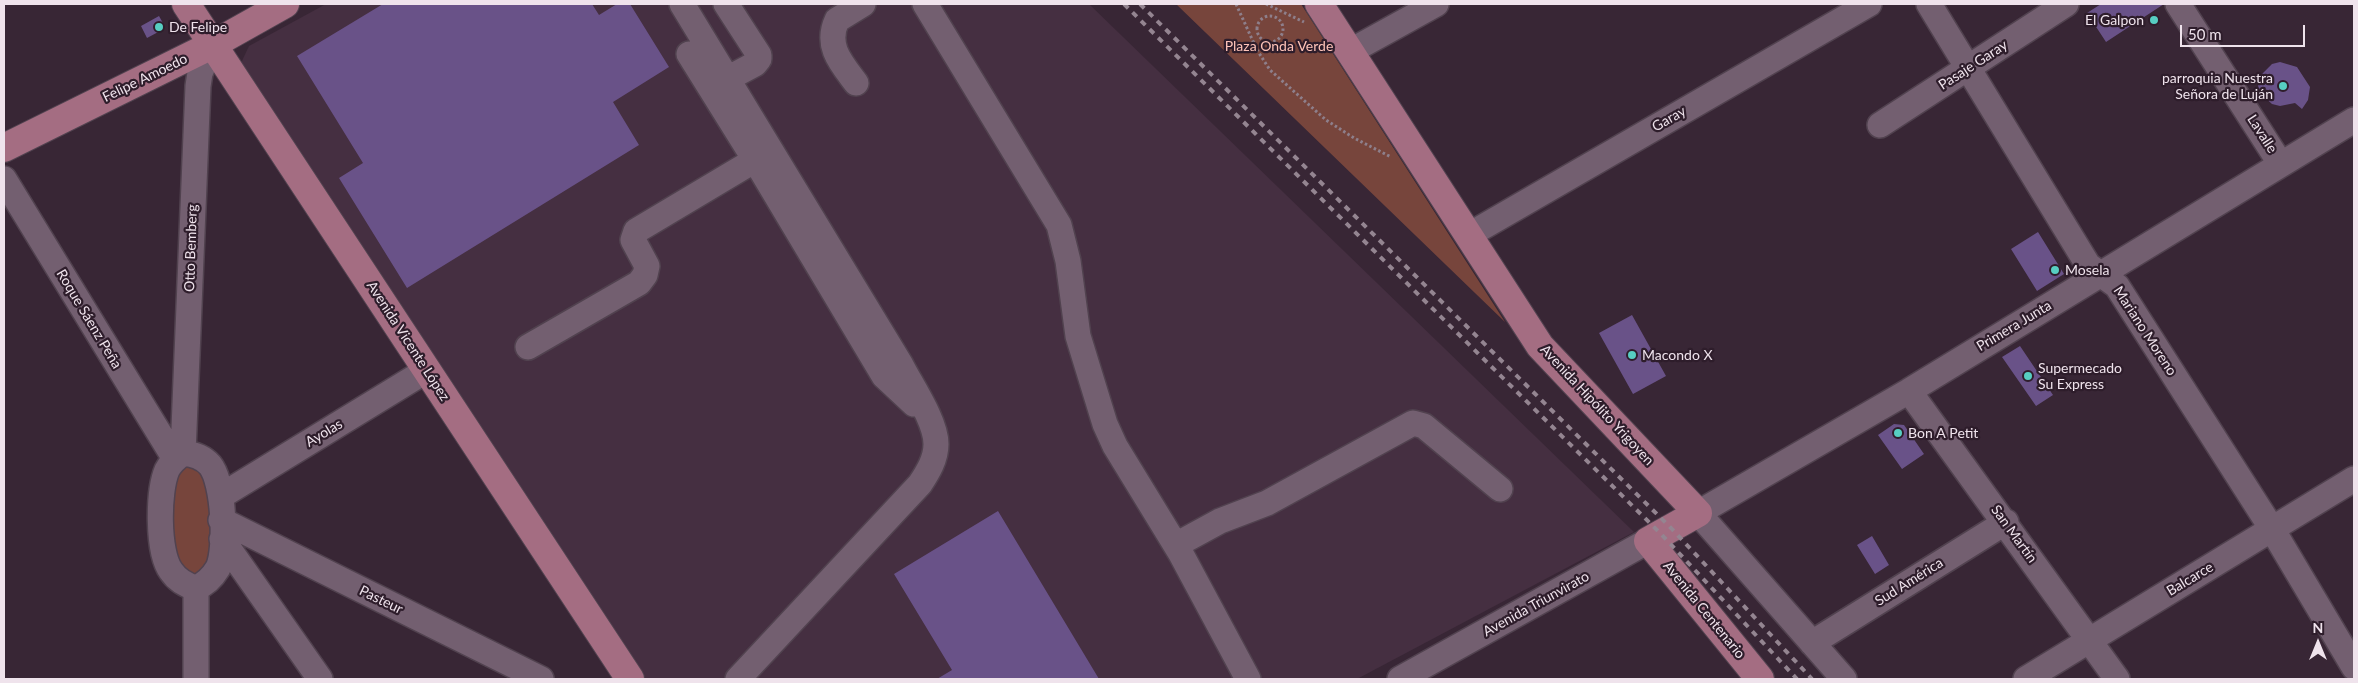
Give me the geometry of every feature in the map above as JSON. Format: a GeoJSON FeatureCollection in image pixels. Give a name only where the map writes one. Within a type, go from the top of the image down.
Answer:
{"type":"FeatureCollection","features":[{"type":"Feature","properties":{"kind":"main road","name":"Avenida Vicente López"},"geometry":{"type":"LineString","coordinates":[[186,4],[630,679]]}},
{"type":"Feature","properties":{"kind":"main road","name":"Felipe Amoedo"},"geometry":{"type":"LineString","coordinates":[[4,148],[212,44],[285,4]]}},
{"type":"Feature","properties":{"kind":"main road","name":"Avenida Hipólito Yrigoyen"},"geometry":{"type":"LineString","coordinates":[[1320,4],[1550,359],[1698,513]]}},
{"type":"Feature","properties":{"kind":"main road","name":"Primera Junta"},"geometry":{"type":"LineString","coordinates":[[1659,534],[1698,513]]}},
{"type":"Feature","properties":{"kind":"main road","name":"Avenida Centenario"},"geometry":{"type":"LineString","coordinates":[[1659,534],[1760,679]]}},
{"type":"Feature","properties":{"kind":"street"},"geometry":{"type":"LineString","coordinates":[[682,4],[900,365],[927,416],[936,444],[929,470],[920,484],[738,679]]}},
{"type":"Feature","properties":{"kind":"street"},"geometry":{"type":"LineString","coordinates":[[726,4],[759,59],[755,64],[727,79]]}},
{"type":"Feature","properties":{"kind":"street"},"geometry":{"type":"LineString","coordinates":[[856,84],[836,56],[832,40],[837,20],[863,4]]}},
{"type":"Feature","properties":{"kind":"street"},"geometry":{"type":"LineString","coordinates":[[925,4],[1050,207],[1059,225],[1068,261],[1078,336],[1098,407],[1114,446],[1176,545],[1248,679]]}},
{"type":"Feature","properties":{"kind":"street"},"geometry":{"type":"LineString","coordinates":[[1351,52],[1436,4]]}},
{"type":"Feature","properties":{"kind":"street","name":"Garay"},"geometry":{"type":"LineString","coordinates":[[1469,235],[1869,4]]}},
{"type":"Feature","properties":{"kind":"street","name":"Mariano Moreno"},"geometry":{"type":"LineString","coordinates":[[1929,4],[2088,265],[2117,286],[2272,529],[2354,667]]}},
{"type":"Feature","properties":{"kind":"street","name":"Pasaje Garay"},"geometry":{"type":"LineString","coordinates":[[1880,125],[2066,4]]}},
{"type":"Feature","properties":{"kind":"street","name":"Lavalle"},"geometry":{"type":"LineString","coordinates":[[2178,4],[2280,163]]}},
{"type":"Feature","properties":{"kind":"street","name":"Otto Bemberg"},"geometry":{"type":"LineString","coordinates":[[179,456],[198,86],[200,73],[212,44]]}},
{"type":"Feature","properties":{"kind":"street"},"geometry":{"type":"LineString","coordinates":[[688,54],[755,160],[884,376],[927,416]]}},
{"type":"Feature","properties":{"kind":"street","name":"Primera Junta"},"geometry":{"type":"LineString","coordinates":[[1698,513],[1909,390],[2280,163],[2352,125]]}},
{"type":"Feature","properties":{"kind":"street"},"geometry":{"type":"LineString","coordinates":[[528,347],[639,283],[645,276],[647,266],[633,240],[636,231],[755,160]]}},
{"type":"Feature","properties":{"kind":"street","name":"Roque Sáenz Peña"},"geometry":{"type":"LineString","coordinates":[[4,179],[179,456]]}},
{"type":"Feature","properties":{"kind":"street","name":"Ayolas"},"geometry":{"type":"LineString","coordinates":[[221,518],[427,370]]}},
{"type":"Feature","properties":{"kind":"street","name":"San Martín"},"geometry":{"type":"LineString","coordinates":[[1909,390],[2006,522],[2117,679]]}},
{"type":"Feature","properties":{"kind":"street"},"geometry":{"type":"LineString","coordinates":[[1176,545],[1220,521],[1267,503],[1413,423],[1424,426],[1500,490]]}},
{"type":"Feature","properties":{"kind":"street"},"geometry":{"type":"LineString","coordinates":[[194,454],[210,465],[216,475],[221,518],[218,566],[204,584],[196,588],[179,581],[170,570],[163,545],[161,497],[168,469],[179,456],[194,454]]}},
{"type":"Feature","properties":{"kind":"street","name":"Balcarce"},"geometry":{"type":"LineString","coordinates":[[2026,679],[2354,479]]}},
{"type":"Feature","properties":{"kind":"street","name":"Avenida Hipólito Yrigoyen"},"geometry":{"type":"LineString","coordinates":[[1698,513],[1844,679]]}},
{"type":"Feature","properties":{"kind":"street"},"geometry":{"type":"LineString","coordinates":[[221,518],[320,679]]}},
{"type":"Feature","properties":{"kind":"street","name":"Pasteur"},"geometry":{"type":"LineString","coordinates":[[221,518],[541,679]]}},
{"type":"Feature","properties":{"kind":"street","name":"Sud América"},"geometry":{"type":"LineString","coordinates":[[1812,643],[2006,522]]}},
{"type":"Feature","properties":{"kind":"street","name":"Avenida Triunvirato"},"geometry":{"type":"LineString","coordinates":[[1406,678],[1659,534]]}},
{"type":"Feature","properties":{"kind":"street"},"geometry":{"type":"LineString","coordinates":[[196,588],[196,679]]}},
{"type":"Feature","properties":{"kind":"path"},"geometry":{"type":"LineString","coordinates":[[1236,4],[1252,41],[1270,70],[1326,120],[1354,138],[1398,160]]}},
{"type":"Feature","properties":{"kind":"path"},"geometry":{"type":"LineString","coordinates":[[1266,4],[1310,25],[1336,28]]}},
{"type":"Feature","properties":{"kind":"path"},"geometry":{"type":"LineString","coordinates":[[1280,20],[1286,14]]}},
{"type":"Feature","properties":{"kind":"path"},"geometry":{"type":"LineString","coordinates":[[1268,16],[1280,20],[1284,28],[1278,40],[1270,43],[1259,37],[1257,29],[1260,21],[1268,16]]}},
{"type":"Feature","properties":{"kind":"path"},"geometry":{"type":"LineString","coordinates":[[1252,41],[1259,37]]}},
{"type":"Feature","properties":{"kind":"shaded area"},"geometry":{"type":"Polygon","coordinates":[[[326,4],[1089,4],[1634,532],[1357,679],[641,679],[241,63],[249,46],[326,4]]]}},
{"type":"Feature","properties":{"kind":"green space","name":"Plaza Onda Verde"},"geometry":{"type":"Polygon","coordinates":[[[1176,4],[1301,4],[1505,322],[1176,4]]]}},
{"type":"Feature","properties":{"kind":"green space"},"geometry":{"type":"Polygon","coordinates":[[[184,461],[202,468],[215,497],[207,574],[183,578],[169,545],[168,497],[184,461]]]}},
{"type":"Feature","properties":{"kind":"building"},"geometry":{"type":"Polygon","coordinates":[[[383,4],[592,4],[599,15],[617,4],[630,4],[669,67],[613,102],[639,145],[407,288],[339,178],[363,163],[297,56],[383,4]]]}},
{"type":"Feature","properties":{"kind":"building"},"geometry":{"type":"Polygon","coordinates":[[[2101,4],[2164,4],[2106,42],[2087,13],[2101,4]]]}},
{"type":"Feature","properties":{"kind":"building"},"geometry":{"type":"Polygon","coordinates":[[[159,16],[164,25],[162,30],[147,38],[141,26],[159,16]]]}},
{"type":"Feature","properties":{"kind":"building","name":"parroquia Nuestra Señora de Luján"},"geometry":{"type":"Polygon","coordinates":[[[2280,62],[2297,67],[2310,87],[2308,100],[2302,109],[2295,103],[2280,106],[2272,104],[2259,92],[2260,76],[2272,64],[2280,62]]]}},
{"type":"Feature","properties":{"kind":"building"},"geometry":{"type":"Polygon","coordinates":[[[2038,232],[2064,274],[2037,291],[2011,249],[2038,232]]]}},
{"type":"Feature","properties":{"kind":"building","name":"Macondo X"},"geometry":{"type":"Polygon","coordinates":[[[1632,315],[1666,376],[1633,394],[1599,333],[1632,315]]]}},
{"type":"Feature","properties":{"kind":"building","name":"Supermecado Su Express"},"geometry":{"type":"Polygon","coordinates":[[[2020,346],[2053,395],[2036,406],[2002,357],[2020,346]]]}},
{"type":"Feature","properties":{"kind":"building"},"geometry":{"type":"Polygon","coordinates":[[[1894,424],[1904,425],[1924,454],[1902,469],[1878,435],[1894,424]]]}},
{"type":"Feature","properties":{"kind":"building"},"geometry":{"type":"Polygon","coordinates":[[[998,511],[1099,679],[937,679],[952,670],[894,574],[998,511]]]}},
{"type":"Feature","properties":{"kind":"building"},"geometry":{"type":"Polygon","coordinates":[[[1872,536],[1889,565],[1875,574],[1857,545],[1872,536]]]}},
{"type":"Feature","properties":{"kind":"railway"},"geometry":{"type":"LineString","coordinates":[[1124,4],[1661,534],[1797,679]]}},
{"type":"Feature","properties":{"kind":"railway"},"geometry":{"type":"LineString","coordinates":[[1140,4],[1671,528],[1812,679]]}},
{"type":"Feature","properties":{"kind":"place","name":"El Galpon"},"geometry":{"type":"Point","coordinates":[2154,20]}},
{"type":"Feature","properties":{"kind":"place","name":"De Felipe"},"geometry":{"type":"Point","coordinates":[159,27]}},
{"type":"Feature","properties":{"kind":"place","name":"parroquia Nuestra Señora de Luján"},"geometry":{"type":"Point","coordinates":[2283,86]}},
{"type":"Feature","properties":{"kind":"place","name":"Mosela"},"geometry":{"type":"Point","coordinates":[2055,270]}},
{"type":"Feature","properties":{"kind":"place","name":"Macondo X"},"geometry":{"type":"Point","coordinates":[1632,355]}},
{"type":"Feature","properties":{"kind":"place","name":"Supermecado Su Express"},"geometry":{"type":"Point","coordinates":[2028,376]}},
{"type":"Feature","properties":{"kind":"place","name":"Bon A Petit"},"geometry":{"type":"Point","coordinates":[1898,433]}}]}
